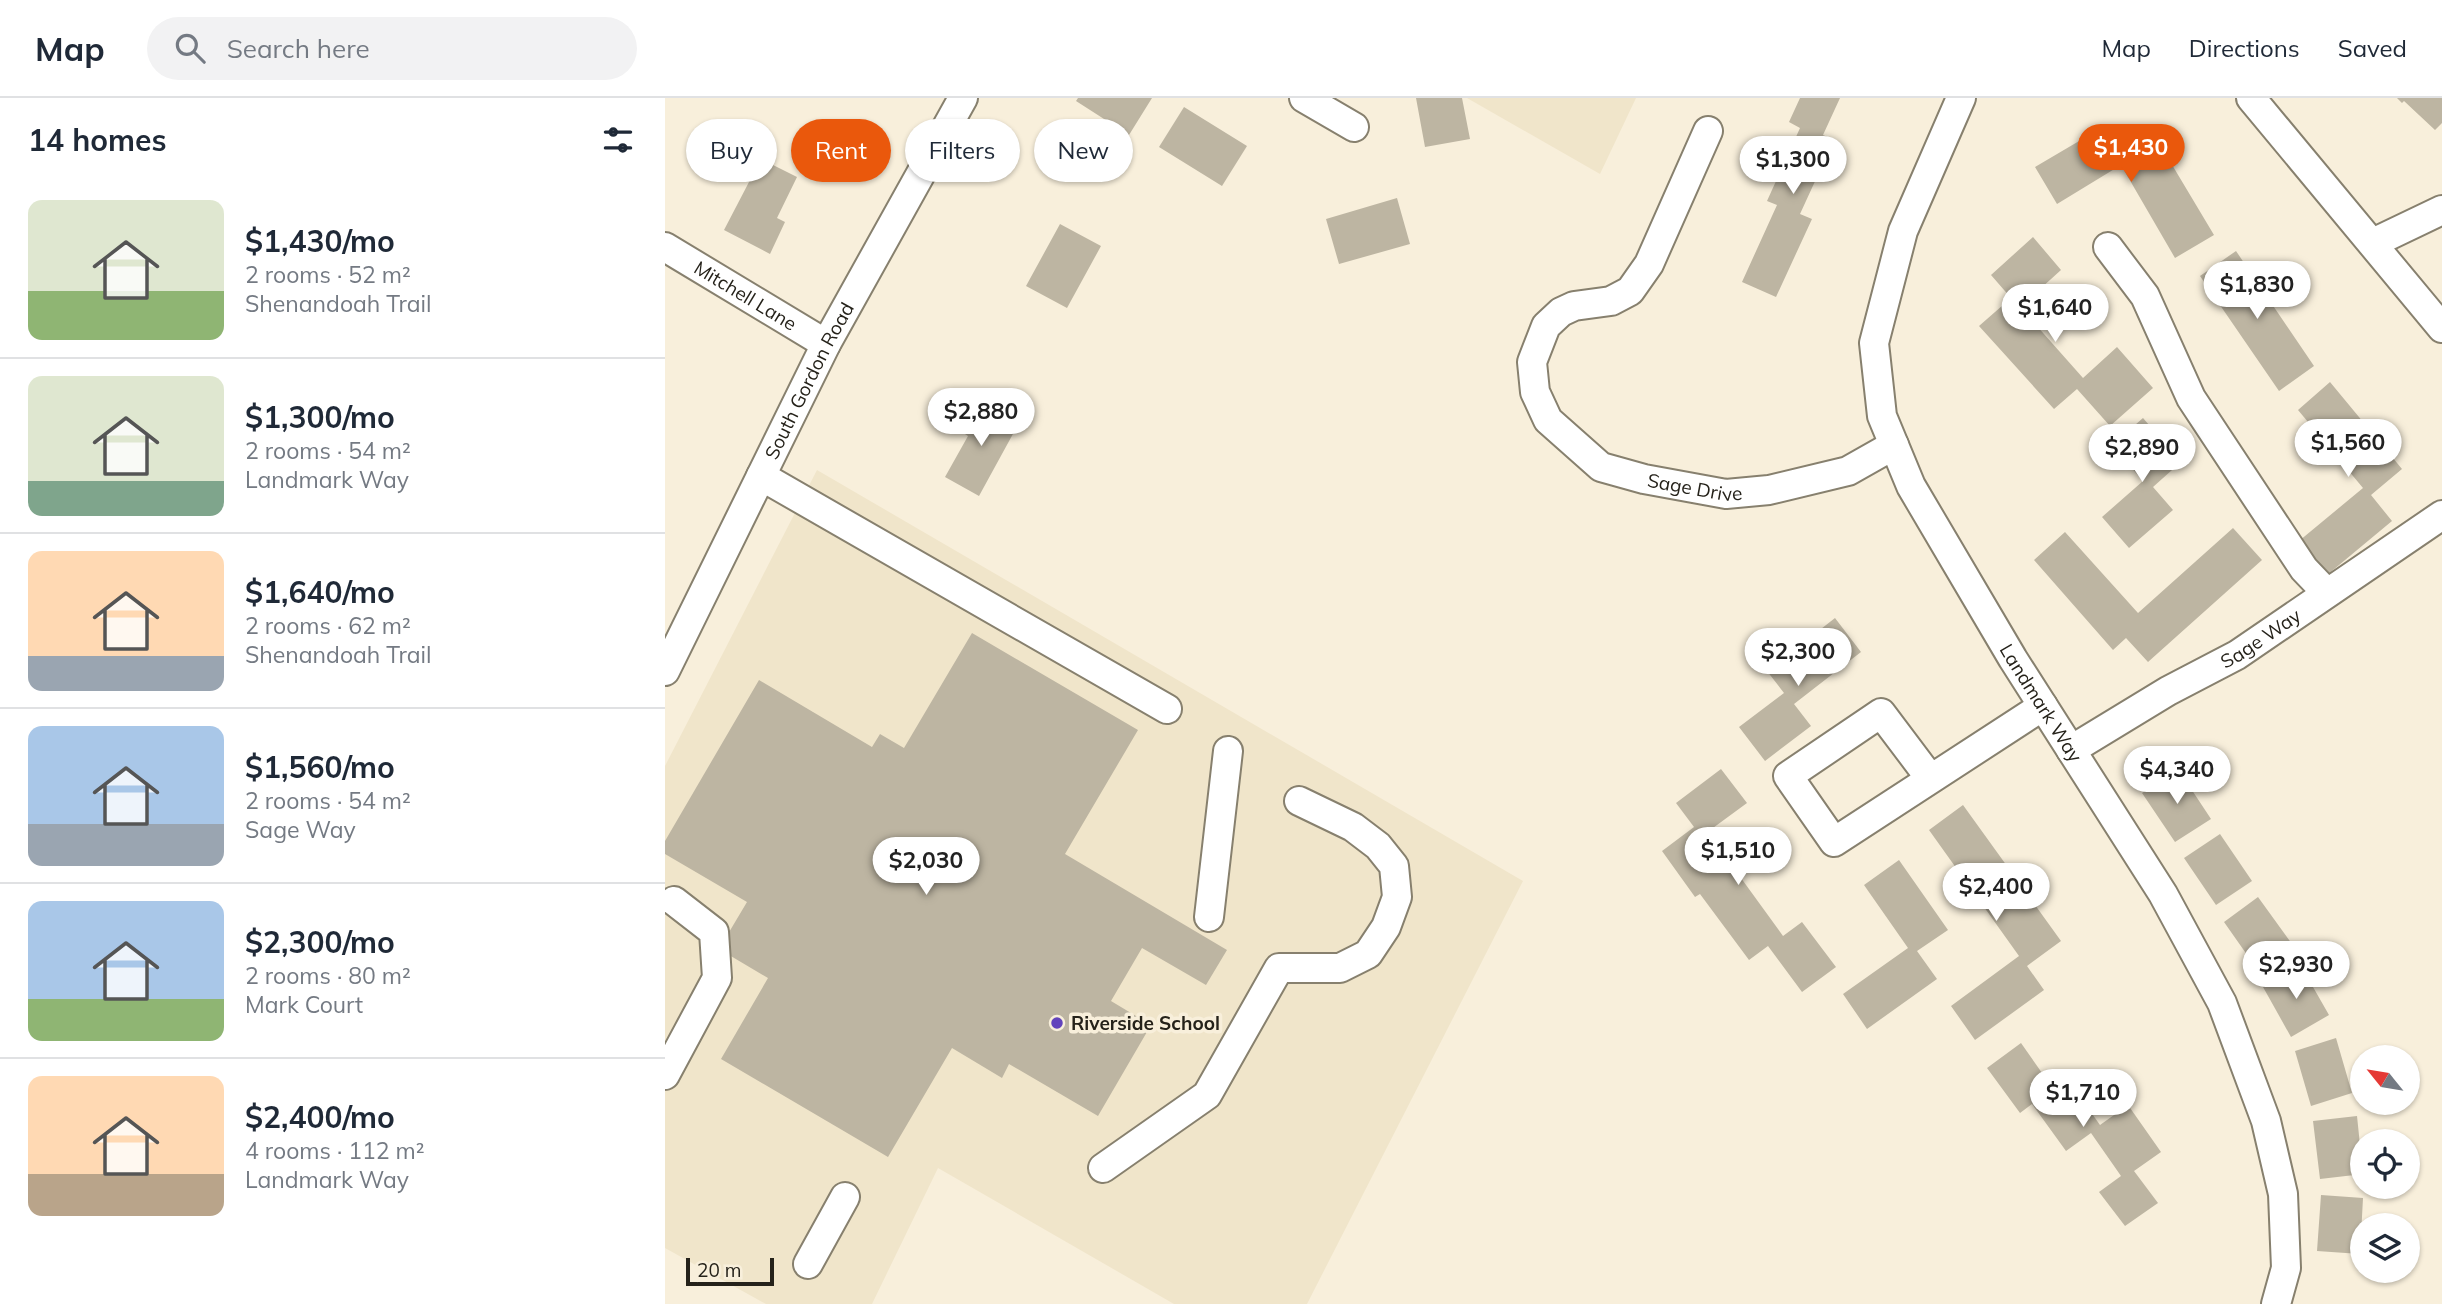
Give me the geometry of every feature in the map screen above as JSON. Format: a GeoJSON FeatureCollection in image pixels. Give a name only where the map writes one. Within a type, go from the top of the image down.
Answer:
{"type":"FeatureCollection","features":[{"type":"Feature","properties":{"kind":"street","name":"South Gordon Road"},"geometry":{"type":"LineString","coordinates":[[665,671],[826,344],[963,98]]}},
{"type":"Feature","properties":{"kind":"street"},"geometry":{"type":"LineString","coordinates":[[1304,98],[1354,127]]}},
{"type":"Feature","properties":{"kind":"street","name":"Landmark Way"},"geometry":{"type":"LineString","coordinates":[[1961,98],[1903,231],[1874,343],[1882,416],[1911,486],[2043,706],[2163,894],[2222,1003],[2266,1121],[2283,1194],[2286,1268],[2276,1304]]}},
{"type":"Feature","properties":{"kind":"street"},"geometry":{"type":"LineString","coordinates":[[2251,98],[2442,327]]}},
{"type":"Feature","properties":{"kind":"street","name":"Sage Drive"},"geometry":{"type":"LineString","coordinates":[[1709,131],[1649,264],[1630,291],[1611,302],[1574,306],[1561,312],[1546,326],[1532,362],[1532,381],[1548,420],[1601,467],[1644,479],[1725,494],[1769,490],[1848,471],[1894,445]]}},
{"type":"Feature","properties":{"kind":"street"},"geometry":{"type":"LineString","coordinates":[[2373,243],[2442,210]]}},
{"type":"Feature","properties":{"kind":"street","name":"Mitchell Lane"},"geometry":{"type":"LineString","coordinates":[[665,247],[826,344]]}},
{"type":"Feature","properties":{"kind":"street"},"geometry":{"type":"LineString","coordinates":[[2108,247],[2145,296],[2191,398],[2304,569],[2327,593]]}},
{"type":"Feature","properties":{"kind":"street"},"geometry":{"type":"LineString","coordinates":[[761,475],[1167,709]]}},
{"type":"Feature","properties":{"kind":"street","name":"Sage Way"},"geometry":{"type":"LineString","coordinates":[[2071,750],[2168,691],[2237,655],[2442,514]]}},
{"type":"Feature","properties":{"kind":"street"},"geometry":{"type":"LineString","coordinates":[[1930,778],[1881,713],[1788,776],[1834,842],[2043,706]]}},
{"type":"Feature","properties":{"kind":"street"},"geometry":{"type":"LineString","coordinates":[[1209,917],[1228,751]]}},
{"type":"Feature","properties":{"kind":"street"},"geometry":{"type":"LineString","coordinates":[[1103,1168],[1207,1095],[1279,968],[1340,968],[1368,954],[1387,927],[1397,897],[1394,866],[1378,846],[1353,827],[1299,801]]}},
{"type":"Feature","properties":{"kind":"street"},"geometry":{"type":"LineString","coordinates":[[665,1075],[716,978],[714,932],[674,901]]}},
{"type":"Feature","properties":{"kind":"street"},"geometry":{"type":"LineString","coordinates":[[808,1264],[845,1197]]}},
{"type":"Feature","properties":{"kind":"shaded area"},"geometry":{"type":"Polygon","coordinates":[[[1467,98],[1636,98],[1600,174],[1467,98]]]}},
{"type":"Feature","properties":{"kind":"shaded area","name":"Riverside School"},"geometry":{"type":"Polygon","coordinates":[[[817,470],[1523,881],[1307,1304],[1174,1304],[938,1168],[872,1304],[766,1304],[665,1248],[665,766],[817,470]]]}},
{"type":"Feature","properties":{"kind":"building"},"geometry":{"type":"Polygon","coordinates":[[[1078,98],[1152,98],[1133,129],[1133,119],[1104,119],[1076,101],[1078,98]]]}},
{"type":"Feature","properties":{"kind":"building"},"geometry":{"type":"Polygon","coordinates":[[[1416,98],[1462,98],[1470,139],[1425,147],[1416,98]]]}},
{"type":"Feature","properties":{"kind":"building"},"geometry":{"type":"Polygon","coordinates":[[[1800,98],[1840,98],[1823,135],[1834,140],[1800,214],[1812,219],[1776,297],[1742,282],[1777,205],[1767,201],[1800,128],[1789,122],[1800,98]]]}},
{"type":"Feature","properties":{"kind":"building"},"geometry":{"type":"Polygon","coordinates":[[[2397,98],[2442,98],[2442,123],[2435,130],[2404,101],[2402,103],[2397,98]]]}},
{"type":"Feature","properties":{"kind":"building"},"geometry":{"type":"Polygon","coordinates":[[[1184,107],[1247,146],[1222,186],[1159,147],[1184,107]]]}},
{"type":"Feature","properties":{"kind":"building"},"geometry":{"type":"Polygon","coordinates":[[[2108,124],[2127,155],[2156,138],[2214,235],[2175,258],[2121,165],[2057,204],[2035,167],[2108,124]]]}},
{"type":"Feature","properties":{"kind":"building"},"geometry":{"type":"Polygon","coordinates":[[[777,167],[791,174],[791,182],[795,182],[777,218],[785,222],[770,254],[724,230],[749,182],[777,182],[777,167]]]}},
{"type":"Feature","properties":{"kind":"building"},"geometry":{"type":"Polygon","coordinates":[[[1397,198],[1410,244],[1339,264],[1326,219],[1397,198]]]}},
{"type":"Feature","properties":{"kind":"building"},"geometry":{"type":"Polygon","coordinates":[[[1060,224],[1101,246],[1067,308],[1026,286],[1060,224]]]}},
{"type":"Feature","properties":{"kind":"building"},"geometry":{"type":"Polygon","coordinates":[[[2033,237],[2061,270],[2020,307],[2083,378],[2117,347],[2153,388],[2110,426],[2077,389],[2054,409],[1979,326],[2011,298],[1991,275],[2033,237]]]}},
{"type":"Feature","properties":{"kind":"building"},"geometry":{"type":"Polygon","coordinates":[[[2236,251],[2314,366],[2279,391],[2200,276],[2236,251]]]}},
{"type":"Feature","properties":{"kind":"building"},"geometry":{"type":"Polygon","coordinates":[[[2330,382],[2402,469],[2371,495],[2392,521],[2327,575],[2299,541],[2363,488],[2298,410],[2330,382]]]}},
{"type":"Feature","properties":{"kind":"building"},"geometry":{"type":"Polygon","coordinates":[[[978,401],[1019,423],[979,496],[945,477],[968,436],[962,432],[978,401]]]}},
{"type":"Feature","properties":{"kind":"building"},"geometry":{"type":"Polygon","coordinates":[[[2143,418],[2181,462],[2153,487],[2173,510],[2129,548],[2102,517],[2143,481],[2112,445],[2143,418]]]}},
{"type":"Feature","properties":{"kind":"building"},"geometry":{"type":"Polygon","coordinates":[[[2233,528],[2262,560],[2148,662],[2126,638],[2113,650],[2034,560],[2065,532],[2138,613],[2233,528]]]}},
{"type":"Feature","properties":{"kind":"building"},"geometry":{"type":"Polygon","coordinates":[[[1835,618],[1861,652],[1794,704],[1811,726],[1765,761],[1739,727],[1784,693],[1767,671],[1835,618]]]}},
{"type":"Feature","properties":{"kind":"building"},"geometry":{"type":"Polygon","coordinates":[[[972,633],[1138,730],[1065,854],[1227,950],[1206,985],[1142,948],[1111,1001],[1151,1025],[1098,1116],[1009,1064],[1002,1078],[952,1048],[888,1157],[721,1059],[768,978],[719,949],[747,902],[665,854],[665,841],[759,680],[872,747],[880,734],[904,748],[972,633]]]}},
{"type":"Feature","properties":{"kind":"building"},"geometry":{"type":"Polygon","coordinates":[[[1721,769],[1747,803],[1702,836],[1728,871],[1733,867],[1783,936],[1802,922],[1836,967],[1802,992],[1768,946],[1749,960],[1700,894],[1695,897],[1662,851],[1694,827],[1676,803],[1721,769]]]}},
{"type":"Feature","properties":{"kind":"building"},"geometry":{"type":"Polygon","coordinates":[[[2178,769],[2211,819],[2175,842],[2142,793],[2178,769]]]}},
{"type":"Feature","properties":{"kind":"building"},"geometry":{"type":"Polygon","coordinates":[[[1963,805],[2061,941],[2027,966],[2044,990],[1975,1040],[1951,1006],[2019,956],[1929,830],[1963,805]]]}},
{"type":"Feature","properties":{"kind":"building"},"geometry":{"type":"Polygon","coordinates":[[[2220,834],[2252,881],[2216,905],[2184,858],[2220,834]]]}},
{"type":"Feature","properties":{"kind":"building"},"geometry":{"type":"Polygon","coordinates":[[[1899,860],[1948,930],[1917,951],[1937,979],[1867,1029],[1843,994],[1908,948],[1864,885],[1899,860]]]}},
{"type":"Feature","properties":{"kind":"building"},"geometry":{"type":"Polygon","coordinates":[[[2258,897],[2292,944],[2257,969],[2224,922],[2258,897]]]}},
{"type":"Feature","properties":{"kind":"building"},"geometry":{"type":"Polygon","coordinates":[[[2301,966],[2329,1015],[2291,1037],[2263,987],[2301,966]]]}},
{"type":"Feature","properties":{"kind":"building"},"geometry":{"type":"Polygon","coordinates":[[[2336,1038],[2350,1094],[2311,1106],[2295,1051],[2336,1038]]]}},
{"type":"Feature","properties":{"kind":"building"},"geometry":{"type":"Polygon","coordinates":[[[2021,1043],[2054,1090],[2068,1080],[2100,1125],[2128,1105],[2161,1152],[2134,1171],[2158,1203],[2125,1226],[2099,1192],[2121,1176],[2091,1133],[2066,1151],[2032,1104],[2020,1113],[1987,1068],[2021,1043]]]}},
{"type":"Feature","properties":{"kind":"building"},"geometry":{"type":"Polygon","coordinates":[[[2357,1116],[2358,1129],[2350,1129],[2350,1176],[2320,1179],[2313,1121],[2357,1116]]]}},
{"type":"Feature","properties":{"kind":"building"},"geometry":{"type":"Polygon","coordinates":[[[2321,1195],[2363,1199],[2362,1213],[2350,1213],[2350,1253],[2317,1251],[2321,1195]]]}},
{"type":"Feature","properties":{"kind":"place","name":"Riverside School"},"geometry":{"type":"Point","coordinates":[1057,1023]}}]}
